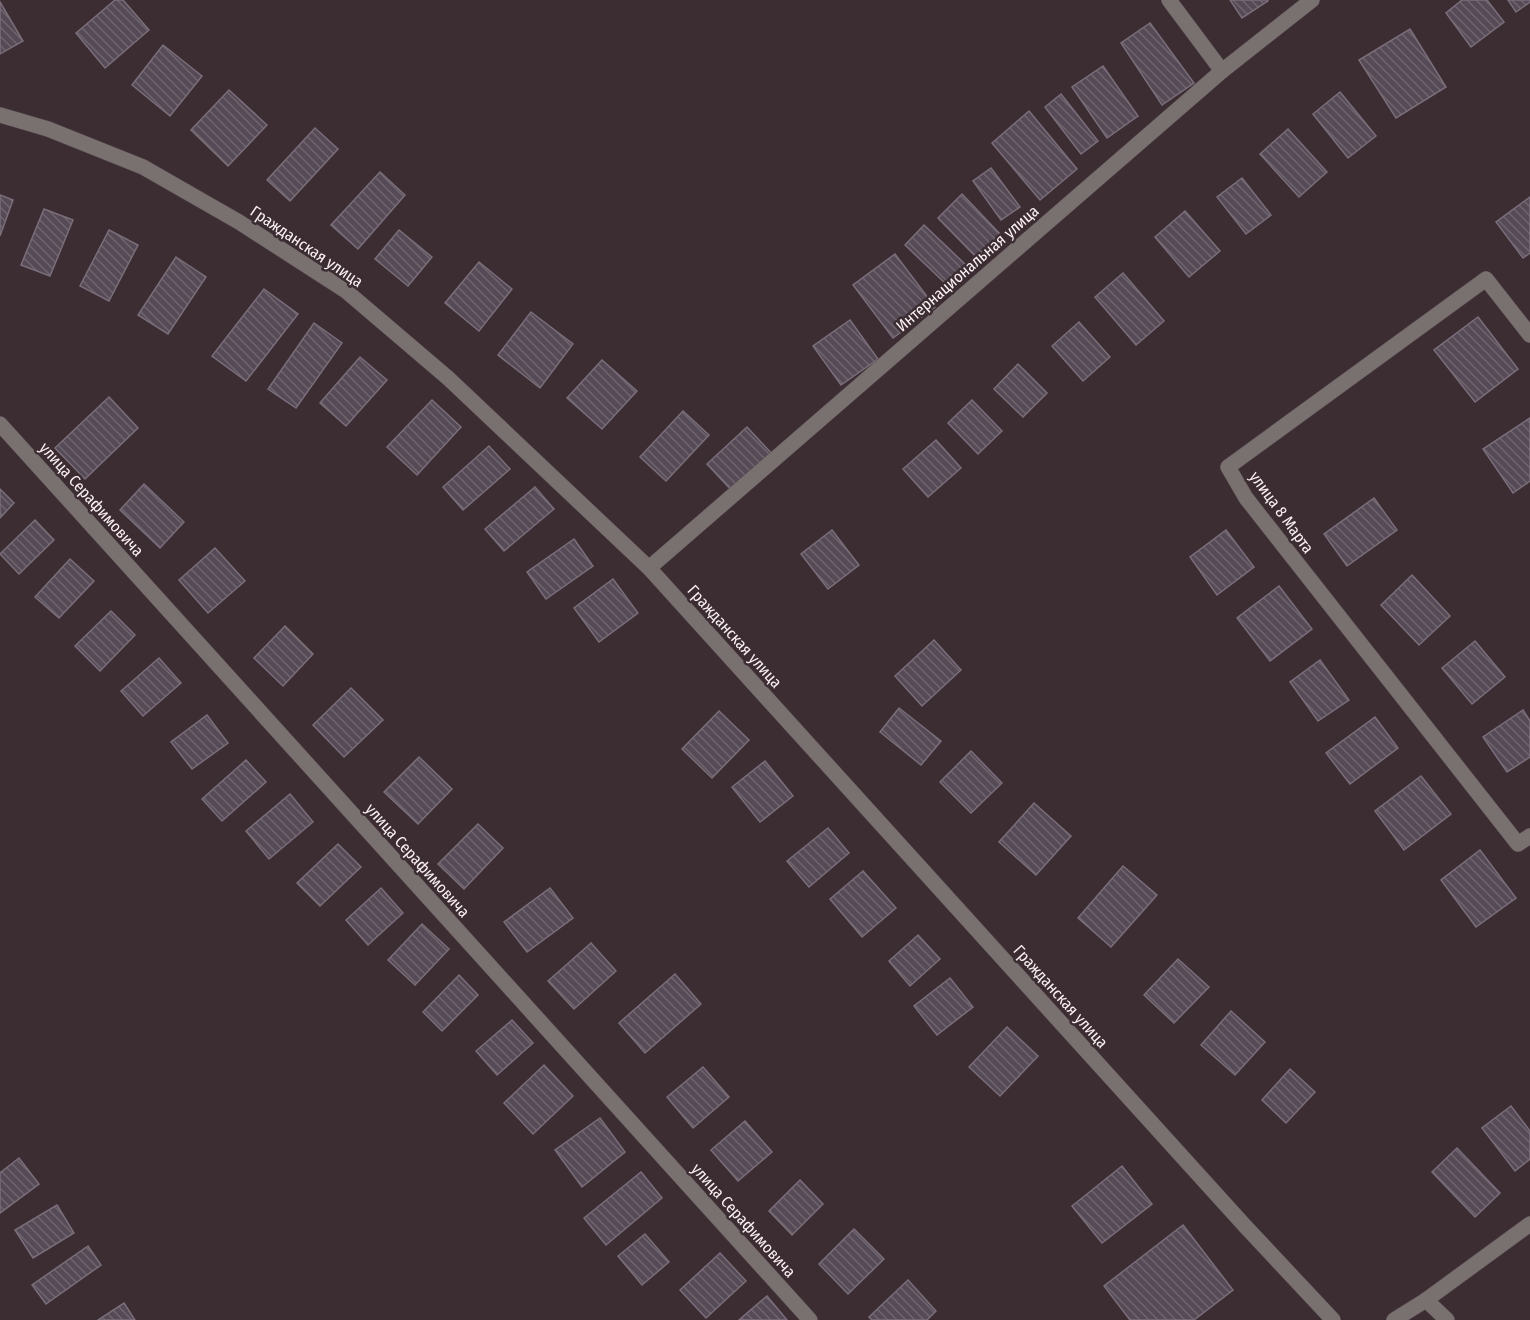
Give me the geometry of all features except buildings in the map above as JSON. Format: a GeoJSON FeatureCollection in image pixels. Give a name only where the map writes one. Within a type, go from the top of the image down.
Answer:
{"type":"FeatureCollection","features":[{"type":"Feature","properties":{"kind":"street"},"geometry":{"type":"LineString","coordinates":[[1169,0],[1222,71]]}},
{"type":"Feature","properties":{"kind":"street","name":"Интернациональная улица"},"geometry":{"type":"LineString","coordinates":[[649,568],[1222,71],[1312,0]]}},
{"type":"Feature","properties":{"kind":"street","name":"Гражданская улица"},"geometry":{"type":"LineString","coordinates":[[0,115],[48,129],[143,167],[239,222],[346,291],[448,378],[649,568],[1333,1320]]}},
{"type":"Feature","properties":{"kind":"street","name":"улица 8 Марта"},"geometry":{"type":"LineString","coordinates":[[1530,335],[1486,279],[1228,467],[1246,498],[1518,844],[1530,836]]}},
{"type":"Feature","properties":{"kind":"street","name":"улица Серафимовича"},"geometry":{"type":"LineString","coordinates":[[0,424],[810,1320]]}},
{"type":"Feature","properties":{"kind":"street"},"geometry":{"type":"LineString","coordinates":[[1394,1320],[1426,1300],[1530,1224]]}},
{"type":"Feature","properties":{"kind":"street"},"geometry":{"type":"LineString","coordinates":[[1426,1300],[1448,1320]]}}]}
